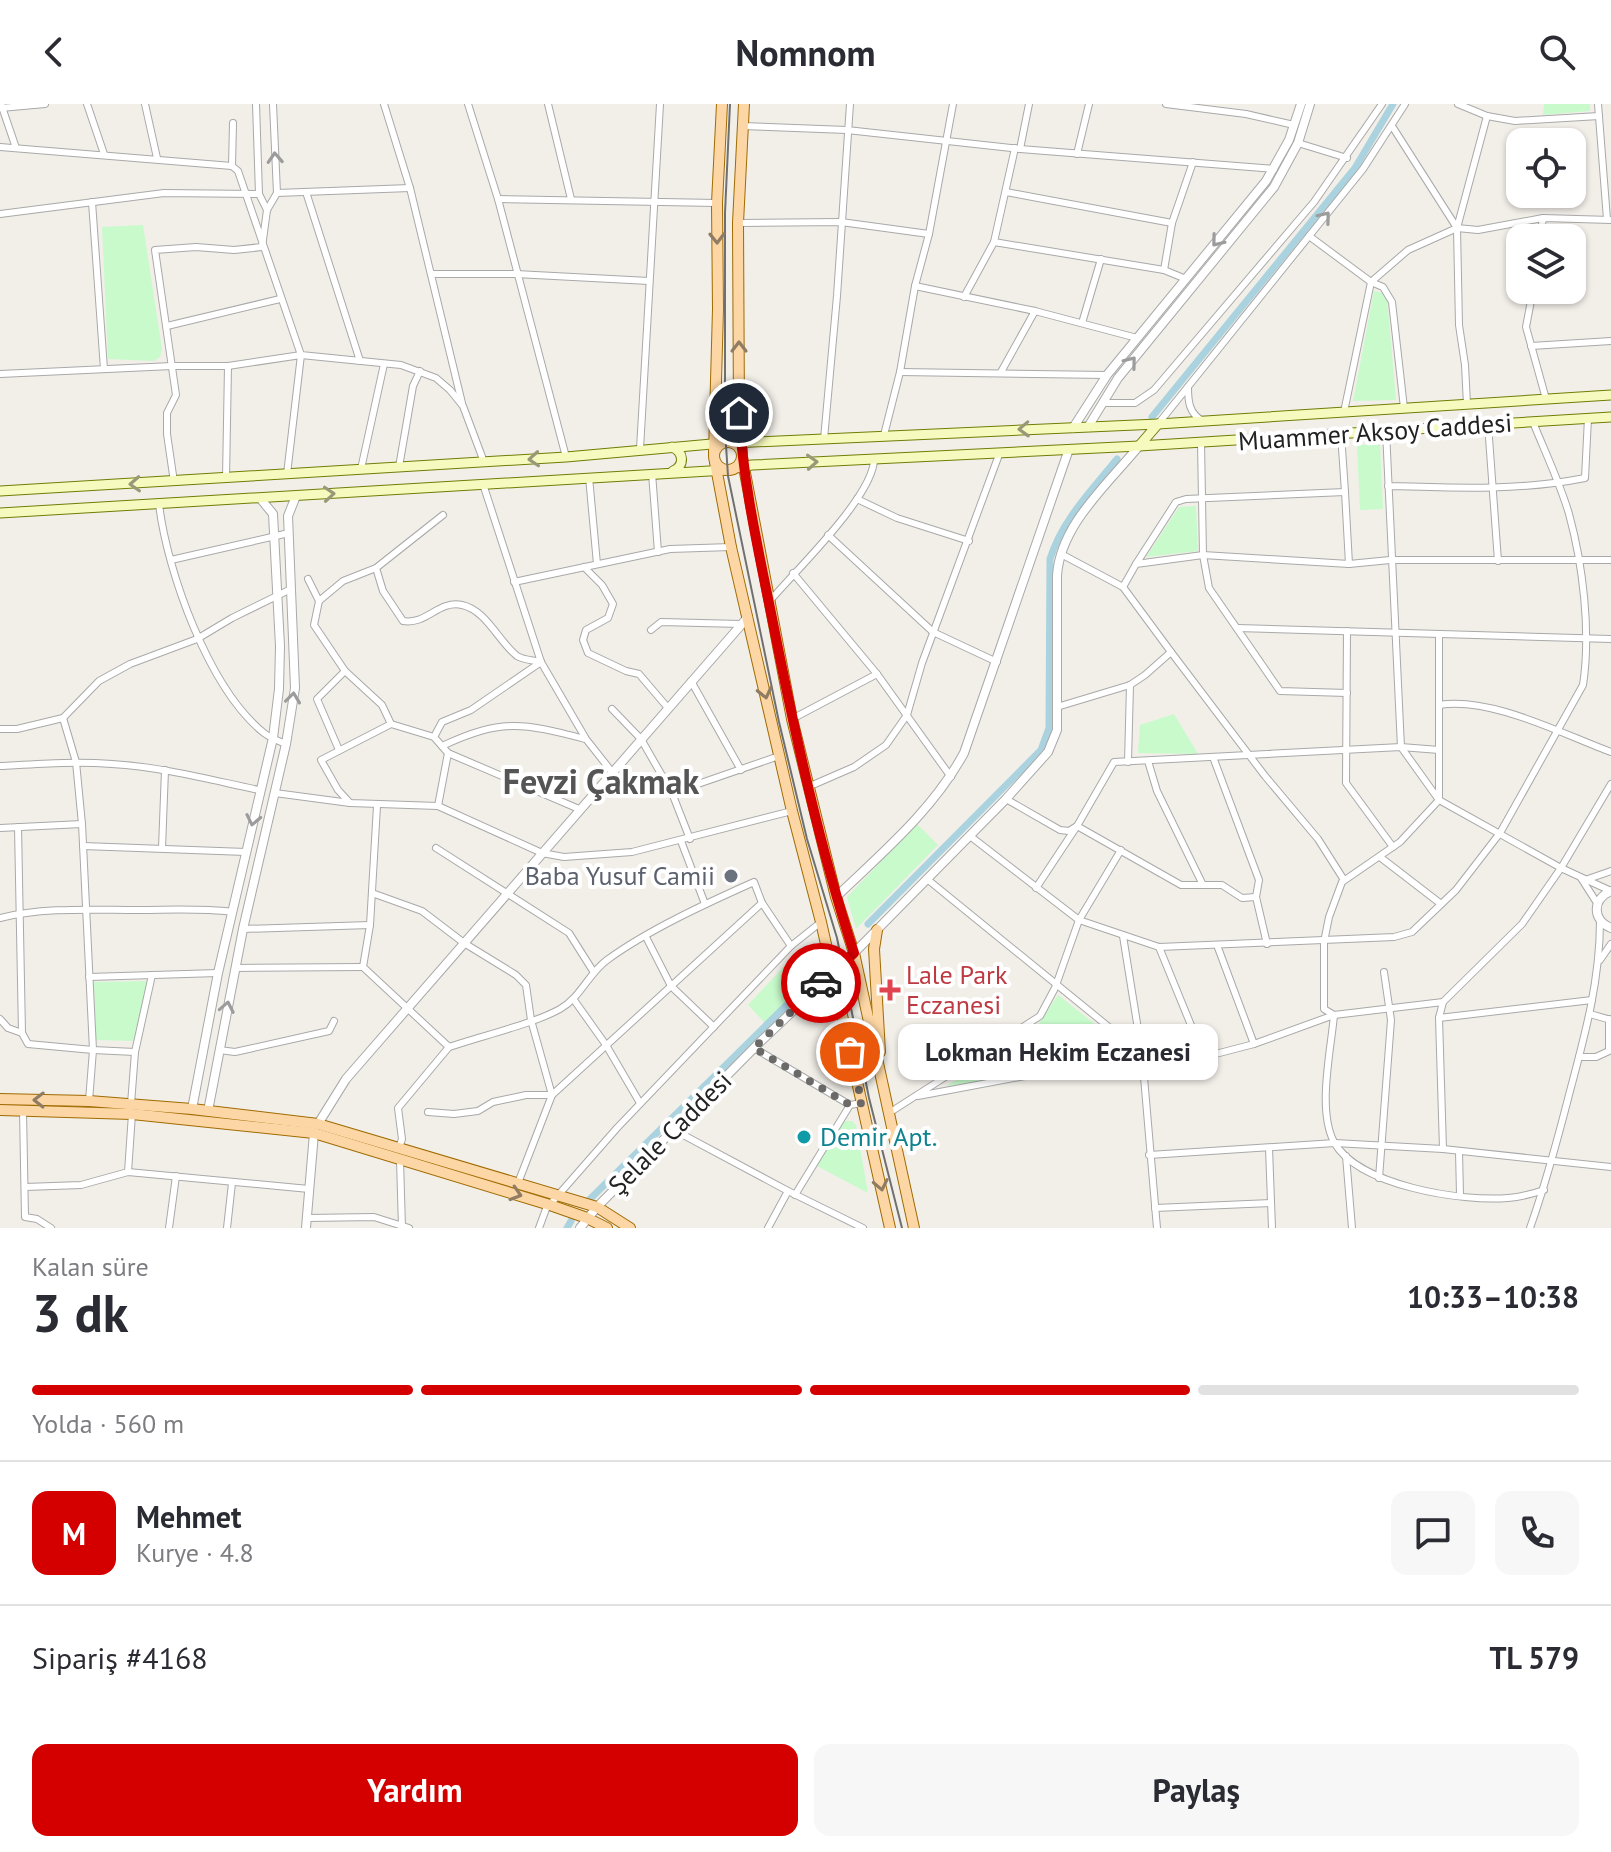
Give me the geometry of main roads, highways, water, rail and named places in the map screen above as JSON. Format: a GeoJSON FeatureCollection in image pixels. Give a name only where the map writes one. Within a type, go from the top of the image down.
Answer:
{"type":"FeatureCollection","features":[{"type":"Feature","properties":{"kind":"main road"},"geometry":{"type":"LineString","coordinates":[[722,104],[717,203],[718,309],[729,456],[731,547],[745,620],[821,922],[890,1228]]}},
{"type":"Feature","properties":{"kind":"main road"},"geometry":{"type":"LineString","coordinates":[[744,104],[729,456],[769,602],[808,787],[854,953],[914,1228]]}},
{"type":"Feature","properties":{"kind":"main road","name":"Muammer Aksoy Caddesi"},"geometry":{"type":"LineString","coordinates":[[729,456],[785,440],[1158,424],[1611,395]]}},
{"type":"Feature","properties":{"kind":"main road","name":"Muammer Aksoy Caddesi"},"geometry":{"type":"LineString","coordinates":[[729,456],[785,463],[1139,446],[1611,417]]}},
{"type":"Feature","properties":{"kind":"main road"},"geometry":{"type":"LineString","coordinates":[[1139,446],[1158,424]]}},
{"type":"Feature","properties":{"kind":"main road"},"geometry":{"type":"LineString","coordinates":[[785,440],[774,449],[775,457],[785,463]]}},
{"type":"Feature","properties":{"kind":"main road"},"geometry":{"type":"LineString","coordinates":[[0,491],[566,457],[668,447],[729,456]]}},
{"type":"Feature","properties":{"kind":"main road"},"geometry":{"type":"LineString","coordinates":[[668,447],[676,449],[682,459],[680,466],[670,472]]}},
{"type":"Feature","properties":{"kind":"main road"},"geometry":{"type":"LineString","coordinates":[[0,513],[670,472],[729,456]]}},
{"type":"Feature","properties":{"kind":"main road"},"geometry":{"type":"LineString","coordinates":[[877,930],[874,949],[881,1078]]}},
{"type":"Feature","properties":{"kind":"main road"},"geometry":{"type":"LineString","coordinates":[[811,992],[822,991],[838,1001]]}},
{"type":"Feature","properties":{"kind":"main road"},"geometry":{"type":"LineString","coordinates":[[0,1099],[89,1101],[131,1109],[316,1129]]}},
{"type":"Feature","properties":{"kind":"main road"},"geometry":{"type":"LineString","coordinates":[[0,1110],[192,1109],[316,1129],[597,1207],[630,1228]]}},
{"type":"Feature","properties":{"kind":"main road"},"geometry":{"type":"LineString","coordinates":[[400,1153],[587,1218],[607,1228]]}},
{"type":"Feature","properties":{"kind":"waterway"},"geometry":{"type":"LineString","coordinates":[[1152,417],[1355,168],[1393,104]]}},
{"type":"Feature","properties":{"kind":"waterway"},"geometry":{"type":"LineString","coordinates":[[868,924],[1041,750],[1049,728],[1050,559],[1070,518],[1117,459]]}},
{"type":"Feature","properties":{"kind":"waterway"},"geometry":{"type":"LineString","coordinates":[[589,1200],[818,974]]}},
{"type":"Feature","properties":{"kind":"waterway"},"geometry":{"type":"LineString","coordinates":[[567,1228],[571,1221]]}},
{"type":"Feature","properties":{"kind":"tram line"},"geometry":{"type":"LineString","coordinates":[[730,104],[725,213],[725,430],[728,476],[779,722],[807,839],[837,938],[869,1098],[902,1228]]}},
{"type":"Feature","properties":{"kind":"place","name":"Baba Yusuf Camii"},"geometry":{"type":"Point","coordinates":[731,876]}},
{"type":"Feature","properties":{"kind":"place","name":"Lale Park Eczanesi"},"geometry":{"type":"Point","coordinates":[890,990]}},
{"type":"Feature","properties":{"kind":"place","name":"Lokman Hekim Eczanesi"},"geometry":{"type":"Point","coordinates":[850,1052]}},
{"type":"Feature","properties":{"kind":"place","name":"Demir Apt."},"geometry":{"type":"Point","coordinates":[804,1137]}},
{"type":"Feature","properties":{"kind":"district","name":"Fevzi Çakmak"},"geometry":{"type":"Point","coordinates":[601,782]}}]}
